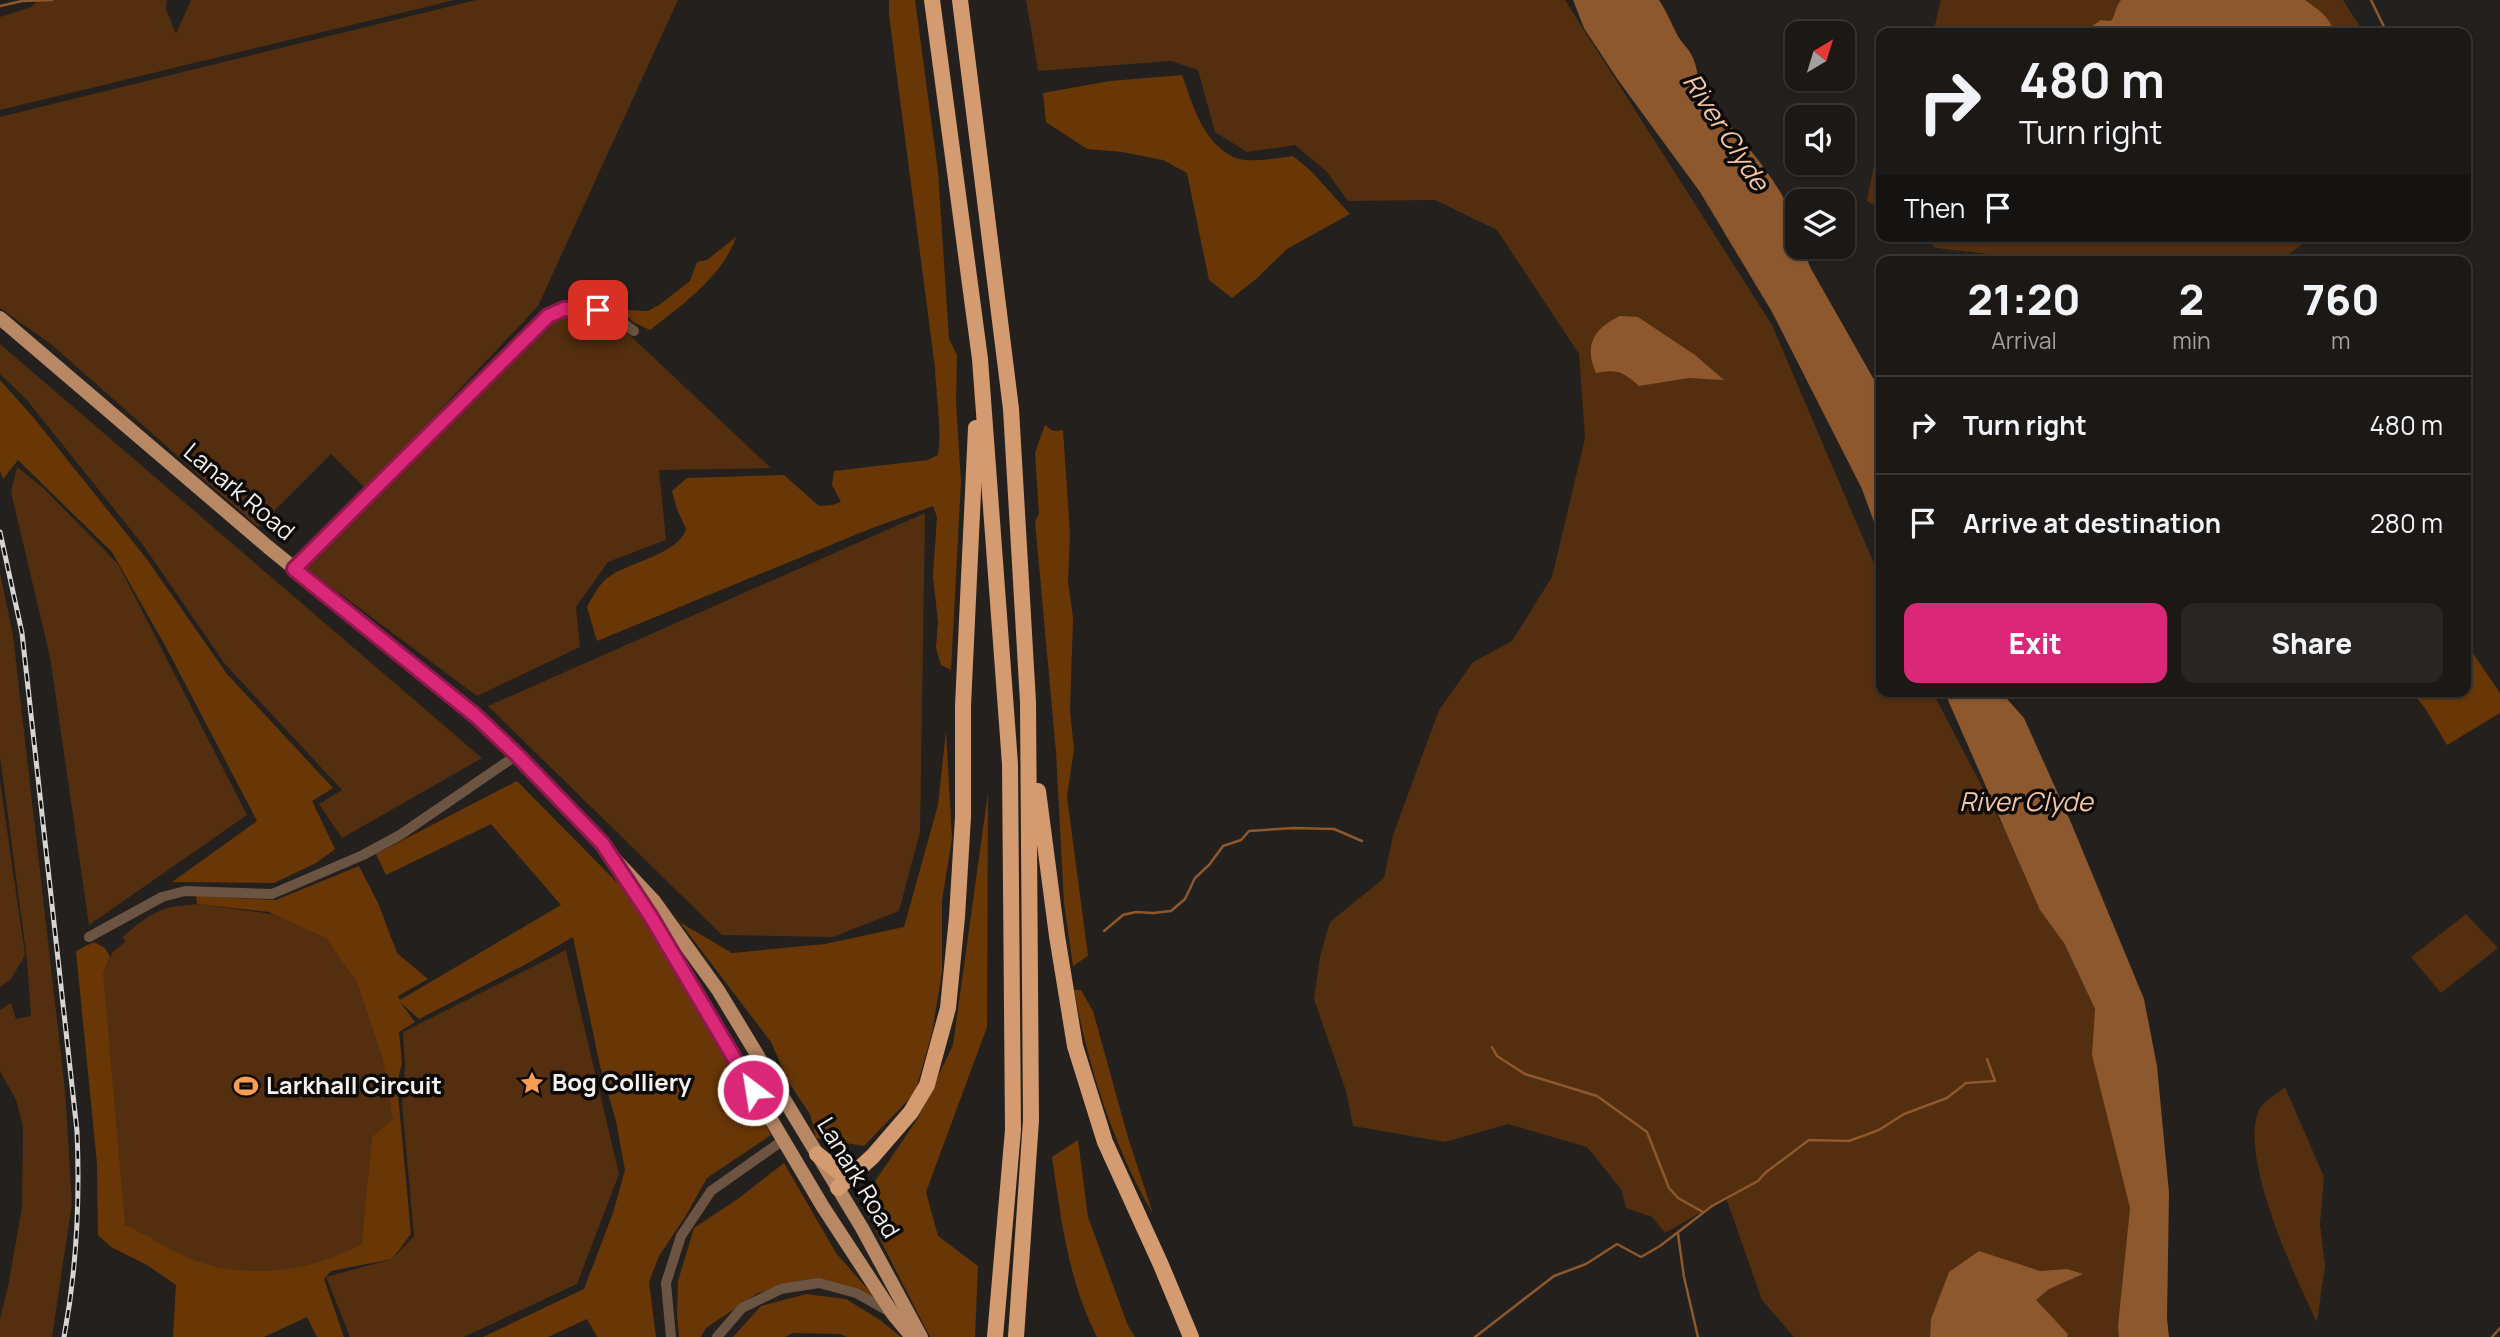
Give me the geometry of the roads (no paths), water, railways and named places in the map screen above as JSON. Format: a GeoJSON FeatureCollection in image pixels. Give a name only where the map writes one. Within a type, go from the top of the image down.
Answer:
{"type":"FeatureCollection","features":[{"type":"Feature","properties":{"kind":"highway"},"geometry":{"type":"LineString","coordinates":[[932,0],[979,359],[1010,764],[1013,1130],[995,1337]]}},
{"type":"Feature","properties":{"kind":"highway"},"geometry":{"type":"LineString","coordinates":[[960,0],[1011,409],[1028,723],[1031,1120],[1016,1337]]}},
{"type":"Feature","properties":{"kind":"highway"},"geometry":{"type":"LineString","coordinates":[[838,1188],[901,1125],[928,1085],[947,1008],[957,917],[963,817],[963,706],[979,359]]}},
{"type":"Feature","properties":{"kind":"highway"},"geometry":{"type":"LineString","coordinates":[[1028,723],[1075,1046],[1105,1142],[1191,1337]]}},
{"type":"Feature","properties":{"kind":"highway"},"geometry":{"type":"LineString","coordinates":[[813,1147],[839,1171],[860,1168]]}},
{"type":"Feature","properties":{"kind":"main road","name":"Lanark Road"},"geometry":{"type":"LineString","coordinates":[[0,318],[294,569],[451,695],[517,755],[602,843],[665,913],[710,979],[838,1188],[890,1277],[921,1337]]}},
{"type":"Feature","properties":{"kind":"main road","name":"Lanark Road"},"geometry":{"type":"LineString","coordinates":[[602,843],[651,917],[782,1141],[892,1314],[912,1337]]}},
{"type":"Feature","properties":{"kind":"main road"},"geometry":{"type":"LineString","coordinates":[[782,1141],[813,1147]]}},
{"type":"Feature","properties":{"kind":"main road"},"geometry":{"type":"LineString","coordinates":[[838,1188],[831,1204],[881,1296]]}},
{"type":"Feature","properties":{"kind":"street"},"geometry":{"type":"LineString","coordinates":[[294,569],[548,316],[564,309],[598,310],[623,322],[634,331]]}},
{"type":"Feature","properties":{"kind":"street"},"geometry":{"type":"LineString","coordinates":[[89,937],[162,897],[185,891],[272,894],[363,855],[400,835],[517,755]]}},
{"type":"Feature","properties":{"kind":"street"},"geometry":{"type":"LineString","coordinates":[[671,1337],[666,1283],[681,1236],[711,1191],[782,1141]]}},
{"type":"Feature","properties":{"kind":"street"},"geometry":{"type":"LineString","coordinates":[[717,1337],[742,1308],[781,1289],[819,1283],[856,1293],[892,1314]]}},
{"type":"Feature","properties":{"kind":"water","name":"River Clyde"},"geometry":{"type":"Polygon","coordinates":[[[1573,0],[1659,0],[1679,38],[1691,53],[1702,86],[1714,105],[1774,182],[1785,201],[1785,259],[1807,259],[1876,383],[1876,527],[1862,489],[1772,312],[1700,192],[1618,80],[1584,28],[1573,0]]]}},
{"type":"Feature","properties":{"kind":"water"},"geometry":{"type":"Polygon","coordinates":[[[2121,0],[2305,0],[2319,10],[2332,28],[2092,28],[2101,20],[2111,21],[2121,0]]]}},
{"type":"Feature","properties":{"kind":"water"},"geometry":{"type":"Polygon","coordinates":[[[1620,316],[1638,317],[1695,355],[1724,380],[1689,378],[1639,386],[1619,372],[1596,373],[1591,354],[1593,339],[1603,326],[1620,316]]]}},
{"type":"Feature","properties":{"kind":"water","name":"River Clyde"},"geometry":{"type":"Polygon","coordinates":[[[1947,697],[2005,697],[2024,718],[2072,825],[2144,999],[2157,1066],[2169,1193],[2169,1337],[2119,1337],[2130,1208],[2092,1055],[2095,1009],[2064,943],[2040,910],[1947,697]]]}},
{"type":"Feature","properties":{"kind":"water"},"geometry":{"type":"Polygon","coordinates":[[[1979,1251],[2040,1271],[2067,1269],[2083,1274],[2049,1289],[2036,1300],[2068,1334],[2067,1337],[1930,1337],[1931,1319],[1949,1272],[1979,1251]]]}},
{"type":"Feature","properties":{"kind":"waterway"},"geometry":{"type":"LineString","coordinates":[[0,6],[22,1],[52,0]]}},
{"type":"Feature","properties":{"kind":"waterway"},"geometry":{"type":"LineString","coordinates":[[2371,0],[2385,28]]}},
{"type":"Feature","properties":{"kind":"waterway"},"geometry":{"type":"LineString","coordinates":[[1104,931],[1123,915],[1171,911],[1185,899],[1195,878],[1223,846],[1241,840],[1249,831],[1334,829],[1362,841]]}},
{"type":"Feature","properties":{"kind":"waterway"},"geometry":{"type":"LineString","coordinates":[[1492,1047],[1497,1056],[1525,1074],[1597,1096],[1647,1132],[1669,1188],[1678,1198],[1703,1212]]}},
{"type":"Feature","properties":{"kind":"waterway"},"geometry":{"type":"LineString","coordinates":[[1475,1337],[1554,1276],[1586,1264],[1617,1244],[1641,1257],[1660,1246],[1712,1206],[1758,1181],[1809,1140],[1849,1141],[1879,1130],[1904,1114],[1947,1098],[1966,1083],[1995,1081],[1987,1059]]}},
{"type":"Feature","properties":{"kind":"waterway"},"geometry":{"type":"LineString","coordinates":[[1678,1234],[1684,1277],[1698,1337]]}},
{"type":"Feature","properties":{"kind":"waterway"},"geometry":{"type":"LineString","coordinates":[[2492,1337],[2500,1328]]}},
{"type":"Feature","properties":{"kind":"railway"},"geometry":{"type":"LineString","coordinates":[[0,532],[22,633],[77,1131],[76,1234],[64,1337]]}},
{"type":"Feature","properties":{"kind":"place","name":"Bog Colliery"},"geometry":{"type":"Point","coordinates":[532,1083]}},
{"type":"Feature","properties":{"kind":"place","name":"Larkhall Circuit"},"geometry":{"type":"Point","coordinates":[246,1086]}}]}
